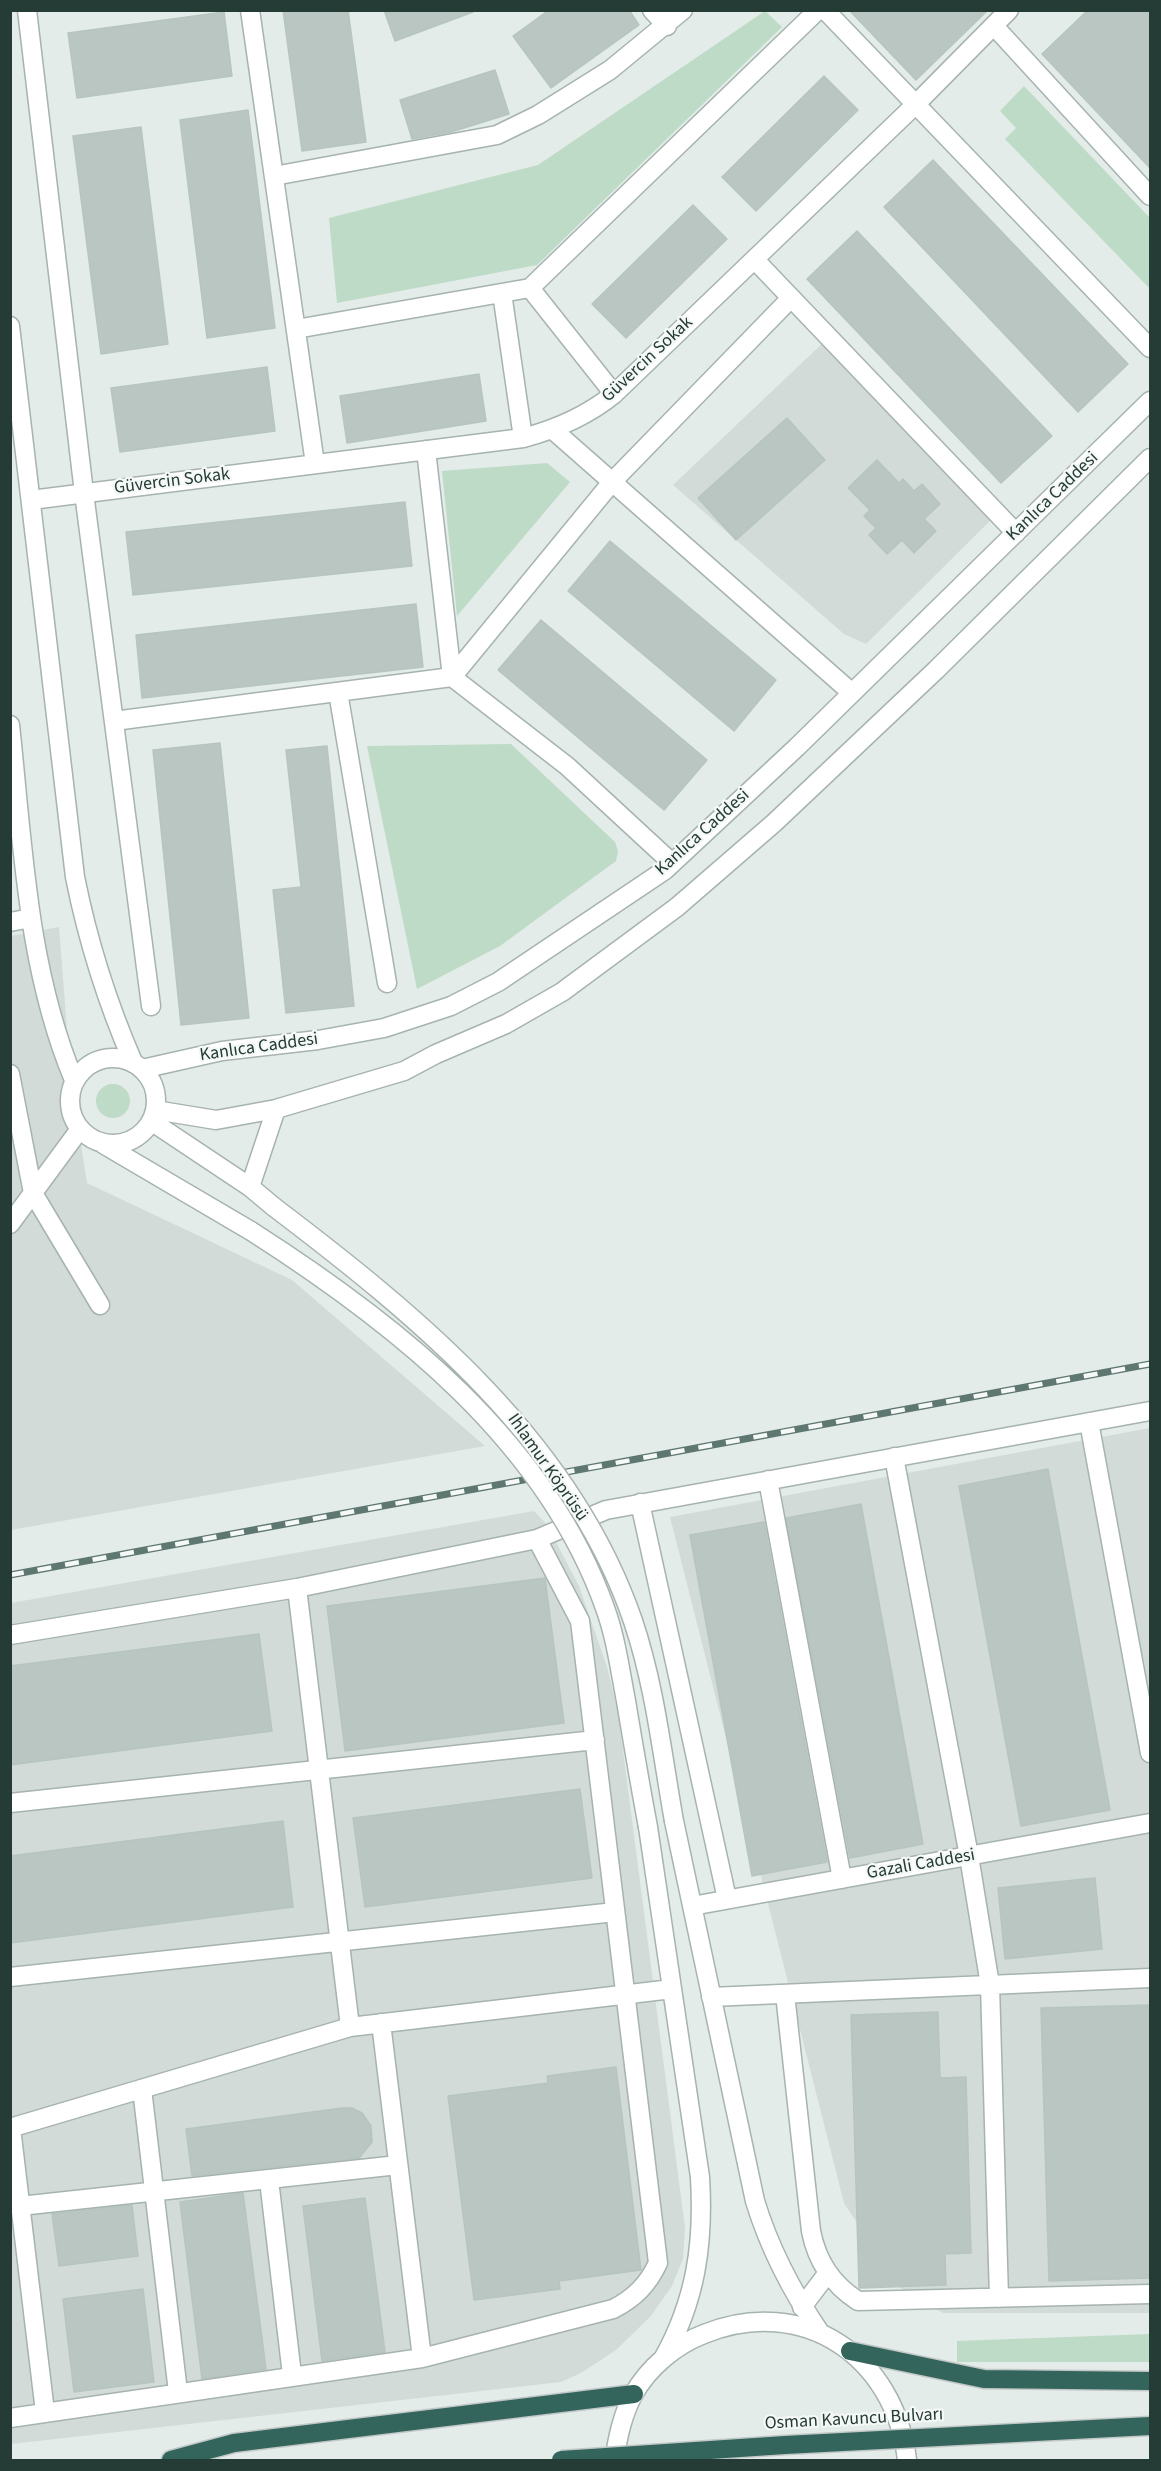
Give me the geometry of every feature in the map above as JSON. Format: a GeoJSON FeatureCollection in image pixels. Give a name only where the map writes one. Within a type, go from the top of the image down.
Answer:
{"type":"FeatureCollection","features":[{"type":"Feature","properties":{"kind":"highway"},"geometry":{"type":"LineString","coordinates":[[850,2351],[984,2379],[1150,2380]]}},
{"type":"Feature","properties":{"kind":"highway"},"geometry":{"type":"LineString","coordinates":[[171,2460],[234,2444],[634,2394]]}},
{"type":"Feature","properties":{"kind":"highway","name":"Osman Kavuncu Bulvarı"},"geometry":{"type":"LineString","coordinates":[[561,2460],[785,2445],[1150,2426]]}},
{"type":"Feature","properties":{"kind":"street"},"geometry":{"type":"LineString","coordinates":[[27,10],[84,493],[151,1006]]}},
{"type":"Feature","properties":{"kind":"street"},"geometry":{"type":"LineString","coordinates":[[250,10],[315,464]]}},
{"type":"Feature","properties":{"kind":"street"},"geometry":{"type":"LineString","coordinates":[[652,10],[667,26]]}},
{"type":"Feature","properties":{"kind":"street"},"geometry":{"type":"LineString","coordinates":[[274,176],[497,135],[578,92],[667,26],[683,10]]}},
{"type":"Feature","properties":{"kind":"street"},"geometry":{"type":"LineString","coordinates":[[296,329],[530,288],[818,10]]}},
{"type":"Feature","properties":{"kind":"street"},"geometry":{"type":"LineString","coordinates":[[825,10],[1150,348]]}},
{"type":"Feature","properties":{"kind":"street","name":"Güvercin Sokak"},"geometry":{"type":"LineString","coordinates":[[31,500],[523,438],[580,417],[614,394],[915,105],[1009,10]]}},
{"type":"Feature","properties":{"kind":"street"},"geometry":{"type":"LineString","coordinates":[[994,26],[1150,196]]}},
{"type":"Feature","properties":{"kind":"street"},"geometry":{"type":"LineString","coordinates":[[755,260],[1016,533]]}},
{"type":"Feature","properties":{"kind":"street"},"geometry":{"type":"LineString","coordinates":[[530,288],[614,394]]}},
{"type":"Feature","properties":{"kind":"street"},"geometry":{"type":"LineString","coordinates":[[502,293],[523,438]]}},
{"type":"Feature","properties":{"kind":"street"},"geometry":{"type":"LineString","coordinates":[[114,721],[452,677],[612,482],[791,298]]}},
{"type":"Feature","properties":{"kind":"street"},"geometry":{"type":"LineString","coordinates":[[10,326],[75,878],[102,984],[138,1065],[154,1088],[153,1116],[136,1137],[125,1142],[103,1144],[80,1130],[71,1114],[69,1103],[74,1080],[89,1064],[100,1059],[111,1057],[138,1065]]}},
{"type":"Feature","properties":{"kind":"street","name":"Kanlıca Caddesi"},"geometry":{"type":"LineString","coordinates":[[138,1065],[222,1050],[351,1035],[435,1013],[498,982],[672,863],[852,693],[1150,401]]}},
{"type":"Feature","properties":{"kind":"street"},"geometry":{"type":"LineString","coordinates":[[552,429],[852,693]]}},
{"type":"Feature","properties":{"kind":"street"},"geometry":{"type":"LineString","coordinates":[[426,450],[452,677],[567,766],[672,863]]}},
{"type":"Feature","properties":{"kind":"street"},"geometry":{"type":"LineString","coordinates":[[153,1116],[216,1120],[276,1109],[404,1071],[528,1012],[595,970],[685,900],[774,823],[936,670],[1150,458]]}},
{"type":"Feature","properties":{"kind":"street"},"geometry":{"type":"LineString","coordinates":[[338,692],[387,983]]}},
{"type":"Feature","properties":{"kind":"street"},"geometry":{"type":"LineString","coordinates":[[10,725],[33,943],[49,1015],[74,1080]]}},
{"type":"Feature","properties":{"kind":"street"},"geometry":{"type":"LineString","coordinates":[[10,922],[31,918]]}},
{"type":"Feature","properties":{"kind":"street"},"geometry":{"type":"LineString","coordinates":[[10,1074],[15,1123],[33,1193],[100,1305]]}},
{"type":"Feature","properties":{"kind":"street"},"geometry":{"type":"LineString","coordinates":[[250,1187],[276,1109]]}},
{"type":"Feature","properties":{"kind":"street","name":"Ihlamur Köprüsü"},"geometry":{"type":"LineString","coordinates":[[153,1116],[250,1187],[363,1276],[477,1378],[520,1426],[573,1501],[617,1581],[643,1652],[674,1821],[755,2201],[772,2250],[802,2307],[821,2334]]}},
{"type":"Feature","properties":{"kind":"street"},"geometry":{"type":"LineString","coordinates":[[12,1220],[80,1130]]}},
{"type":"Feature","properties":{"kind":"street","name":"Ihlamur Köprüsü"},"geometry":{"type":"LineString","coordinates":[[103,1144],[251,1231],[343,1293],[429,1364],[506,1441],[548,1498],[582,1555],[614,1636],[648,1827],[700,2177],[702,2233],[691,2298],[663,2359]]}},
{"type":"Feature","properties":{"kind":"street"},"geometry":{"type":"LineString","coordinates":[[10,1635],[297,1588],[537,1539],[606,1510],[1150,1411]]}},
{"type":"Feature","properties":{"kind":"street"},"geometry":{"type":"LineString","coordinates":[[1089,1422],[1150,1753]]}},
{"type":"Feature","properties":{"kind":"street"},"geometry":{"type":"LineString","coordinates":[[894,1457],[969,1856],[990,1985],[999,2298]]}},
{"type":"Feature","properties":{"kind":"street"},"geometry":{"type":"LineString","coordinates":[[768,1480],[842,1879]]}},
{"type":"Feature","properties":{"kind":"street"},"geometry":{"type":"LineString","coordinates":[[640,1503],[727,1899]]}},
{"type":"Feature","properties":{"kind":"street"},"geometry":{"type":"LineString","coordinates":[[10,2418],[292,2375],[422,2358],[613,2309],[634,2296],[652,2275],[658,2263],[580,1621],[537,1539]]}},
{"type":"Feature","properties":{"kind":"street"},"geometry":{"type":"LineString","coordinates":[[297,1588],[350,2027]]}},
{"type":"Feature","properties":{"kind":"street"},"geometry":{"type":"LineString","coordinates":[[10,1803],[595,1740]]}},
{"type":"Feature","properties":{"kind":"street","name":"Gazali Caddesi"},"geometry":{"type":"LineString","coordinates":[[692,1906],[1150,1823]]}},
{"type":"Feature","properties":{"kind":"street"},"geometry":{"type":"LineString","coordinates":[[10,1977],[615,1912]]}},
{"type":"Feature","properties":{"kind":"street"},"geometry":{"type":"LineString","coordinates":[[711,1997],[1150,1978]]}},
{"type":"Feature","properties":{"kind":"street"},"geometry":{"type":"LineString","coordinates":[[45,2412],[11,2128],[350,2027],[672,1989]]}},
{"type":"Feature","properties":{"kind":"street"},"geometry":{"type":"LineString","coordinates":[[785,1994],[811,2231],[819,2261],[827,2274],[858,2301],[1150,2294]]}},
{"type":"Feature","properties":{"kind":"street"},"geometry":{"type":"LineString","coordinates":[[381,2023],[422,2358]]}},
{"type":"Feature","properties":{"kind":"street"},"geometry":{"type":"LineString","coordinates":[[142,2089],[178,2392]]}},
{"type":"Feature","properties":{"kind":"street"},"geometry":{"type":"LineString","coordinates":[[20,2206],[398,2165]]}},
{"type":"Feature","properties":{"kind":"street"},"geometry":{"type":"LineString","coordinates":[[269,2180],[292,2375]]}},
{"type":"Feature","properties":{"kind":"street"},"geometry":{"type":"LineString","coordinates":[[802,2307],[827,2274]]}},
{"type":"Feature","properties":{"kind":"street"},"geometry":{"type":"LineString","coordinates":[[614,2460],[620,2428],[634,2394],[663,2359],[690,2339],[733,2325],[755,2321],[789,2324],[821,2334],[850,2351],[874,2374],[893,2402],[904,2433],[907,2460]]}},
{"type":"Feature","properties":{"kind":"shaded area"},"geometry":{"type":"Polygon","coordinates":[[[826,340],[996,515],[866,644],[844,634],[673,485],[826,340]]]}},
{"type":"Feature","properties":{"kind":"shaded area"},"geometry":{"type":"Polygon","coordinates":[[[59,927],[71,1081],[87,1183],[292,1280],[485,1446],[11,1530],[11,936],[59,927]]]}},
{"type":"Feature","properties":{"kind":"shaded area"},"geometry":{"type":"Polygon","coordinates":[[[1150,1428],[1150,2313],[943,2313],[899,2287],[844,2203],[670,1517],[1150,1428]]]}},
{"type":"Feature","properties":{"kind":"shaded area"},"geometry":{"type":"Polygon","coordinates":[[[534,1511],[547,1525],[579,1586],[607,1667],[618,1712],[685,2228],[683,2259],[672,2286],[650,2317],[616,2350],[581,2373],[561,2382],[11,2444],[11,1603],[534,1511]]]}},
{"type":"Feature","properties":{"kind":"green space"},"geometry":{"type":"Polygon","coordinates":[[[765,11],[782,27],[537,265],[337,303],[329,218],[538,165],[765,11]]]}},
{"type":"Feature","properties":{"kind":"green space"},"geometry":{"type":"Polygon","coordinates":[[[1024,86],[1150,218],[1150,289],[1005,139],[1016,128],[1000,111],[1024,86]]]}},
{"type":"Feature","properties":{"kind":"green space"},"geometry":{"type":"Polygon","coordinates":[[[547,463],[570,482],[457,616],[442,471],[547,463]]]}},
{"type":"Feature","properties":{"kind":"green space"},"geometry":{"type":"Polygon","coordinates":[[[511,744],[615,842],[618,851],[616,861],[500,946],[417,989],[367,746],[511,744]]]}},
{"type":"Feature","properties":{"kind":"green space"},"geometry":{"type":"Polygon","coordinates":[[[113,1084],[125,1089],[130,1101],[125,1113],[113,1118],[101,1113],[96,1101],[101,1089],[113,1084]]]}},
{"type":"Feature","properties":{"kind":"green space"},"geometry":{"type":"Polygon","coordinates":[[[1150,2334],[1150,2362],[957,2362],[957,2341],[1150,2334]]]}},
{"type":"Feature","properties":{"kind":"building"},"geometry":{"type":"Polygon","coordinates":[[[283,10],[348,10],[366,142],[302,151],[283,10]]]}},
{"type":"Feature","properties":{"kind":"building"},"geometry":{"type":"Polygon","coordinates":[[[384,10],[473,10],[473,12],[395,41],[384,10]]]}},
{"type":"Feature","properties":{"kind":"building"},"geometry":{"type":"Polygon","coordinates":[[[549,10],[629,10],[639,25],[551,88],[513,36],[549,10]]]}},
{"type":"Feature","properties":{"kind":"building"},"geometry":{"type":"Polygon","coordinates":[[[849,10],[988,10],[916,80],[849,10]]]}},
{"type":"Feature","properties":{"kind":"building"},"geometry":{"type":"Polygon","coordinates":[[[1088,10],[1150,10],[1150,168],[1042,54],[1088,10]]]}},
{"type":"Feature","properties":{"kind":"building"},"geometry":{"type":"Polygon","coordinates":[[[224,12],[232,76],[77,98],[68,33],[224,12]]]}},
{"type":"Feature","properties":{"kind":"building"},"geometry":{"type":"Polygon","coordinates":[[[495,70],[509,114],[451,132],[412,139],[400,100],[495,70]]]}},
{"type":"Feature","properties":{"kind":"building"},"geometry":{"type":"Polygon","coordinates":[[[824,76],[858,110],[756,211],[722,177],[824,76]]]}},
{"type":"Feature","properties":{"kind":"building"},"geometry":{"type":"Polygon","coordinates":[[[248,110],[275,328],[207,338],[180,120],[248,110]]]}},
{"type":"Feature","properties":{"kind":"building"},"geometry":{"type":"Polygon","coordinates":[[[141,127],[168,344],[101,354],[73,136],[141,127]]]}},
{"type":"Feature","properties":{"kind":"building"},"geometry":{"type":"Polygon","coordinates":[[[933,160],[1128,364],[1078,412],[884,207],[933,160]]]}},
{"type":"Feature","properties":{"kind":"building"},"geometry":{"type":"Polygon","coordinates":[[[693,205],[727,239],[626,338],[592,304],[693,205]]]}},
{"type":"Feature","properties":{"kind":"building"},"geometry":{"type":"Polygon","coordinates":[[[857,231],[1052,436],[1001,483],[807,279],[857,231]]]}},
{"type":"Feature","properties":{"kind":"building"},"geometry":{"type":"Polygon","coordinates":[[[267,367],[275,431],[120,452],[111,388],[267,367]]]}},
{"type":"Feature","properties":{"kind":"building"},"geometry":{"type":"Polygon","coordinates":[[[479,374],[486,421],[347,443],[340,396],[479,374]]]}},
{"type":"Feature","properties":{"kind":"building"},"geometry":{"type":"Polygon","coordinates":[[[787,418],[825,460],[736,540],[698,498],[787,418]]]}},
{"type":"Feature","properties":{"kind":"building"},"geometry":{"type":"Polygon","coordinates":[[[877,460],[899,483],[903,479],[914,491],[922,484],[940,504],[924,519],[936,531],[914,553],[902,540],[887,554],[869,535],[876,528],[864,516],[870,510],[848,488],[877,460]]]}},
{"type":"Feature","properties":{"kind":"building"},"geometry":{"type":"Polygon","coordinates":[[[405,502],[412,566],[133,595],[126,532],[405,502]]]}},
{"type":"Feature","properties":{"kind":"building"},"geometry":{"type":"Polygon","coordinates":[[[610,541],[776,680],[734,731],[568,591],[610,541]]]}},
{"type":"Feature","properties":{"kind":"building"},"geometry":{"type":"Polygon","coordinates":[[[416,604],[423,667],[142,698],[136,635],[416,604]]]}},
{"type":"Feature","properties":{"kind":"building"},"geometry":{"type":"Polygon","coordinates":[[[541,620],[707,760],[664,810],[498,670],[541,620]]]}},
{"type":"Feature","properties":{"kind":"building"},"geometry":{"type":"Polygon","coordinates":[[[220,743],[249,1018],[181,1025],[153,750],[220,743]]]}},
{"type":"Feature","properties":{"kind":"building"},"geometry":{"type":"Polygon","coordinates":[[[327,746],[354,1006],[286,1013],[273,890],[301,887],[286,750],[327,746]]]}},
{"type":"Feature","properties":{"kind":"building"},"geometry":{"type":"Polygon","coordinates":[[[1048,1469],[1110,1810],[1021,1826],[959,1486],[1048,1469]]]}},
{"type":"Feature","properties":{"kind":"building"},"geometry":{"type":"Polygon","coordinates":[[[861,1504],[923,1844],[850,1858],[786,1518],[861,1504]]]}},
{"type":"Feature","properties":{"kind":"building"},"geometry":{"type":"Polygon","coordinates":[[[764,1522],[827,1862],[752,1876],[690,1535],[764,1522]]]}},
{"type":"Feature","properties":{"kind":"building"},"geometry":{"type":"Polygon","coordinates":[[[545,1578],[564,1723],[345,1751],[327,1606],[545,1578]]]}},
{"type":"Feature","properties":{"kind":"building"},"geometry":{"type":"Polygon","coordinates":[[[259,1634],[272,1731],[10,1765],[10,1666],[259,1634]]]}},
{"type":"Feature","properties":{"kind":"building"},"geometry":{"type":"Polygon","coordinates":[[[580,1789],[592,1878],[365,1907],[353,1818],[580,1789]]]}},
{"type":"Feature","properties":{"kind":"building"},"geometry":{"type":"Polygon","coordinates":[[[283,1821],[293,1907],[10,1943],[10,1856],[283,1821]]]}},
{"type":"Feature","properties":{"kind":"building"},"geometry":{"type":"Polygon","coordinates":[[[1095,1878],[1102,1949],[1005,1959],[998,1888],[1095,1878]]]}},
{"type":"Feature","properties":{"kind":"building"},"geometry":{"type":"Polygon","coordinates":[[[1150,2005],[1150,2278],[1049,2281],[1041,2008],[1150,2005]]]}},
{"type":"Feature","properties":{"kind":"building"},"geometry":{"type":"Polygon","coordinates":[[[938,2012],[940,2078],[966,2077],[971,2253],[945,2254],[946,2285],[859,2288],[851,2015],[938,2012]]]}},
{"type":"Feature","properties":{"kind":"building"},"geometry":{"type":"Polygon","coordinates":[[[616,2067],[641,2270],[559,2281],[560,2289],[474,2300],[448,2096],[548,2083],[547,2076],[616,2067]]]}},
{"type":"Feature","properties":{"kind":"building"},"geometry":{"type":"Polygon","coordinates":[[[352,2108],[362,2113],[371,2126],[372,2142],[359,2158],[192,2176],[186,2129],[352,2108]]]}},
{"type":"Feature","properties":{"kind":"building"},"geometry":{"type":"Polygon","coordinates":[[[243,2193],[266,2369],[202,2379],[180,2202],[243,2193]]]}},
{"type":"Feature","properties":{"kind":"building"},"geometry":{"type":"Polygon","coordinates":[[[365,2198],[385,2352],[322,2361],[303,2206],[365,2198]]]}},
{"type":"Feature","properties":{"kind":"building"},"geometry":{"type":"Polygon","coordinates":[[[132,2205],[138,2256],[59,2266],[52,2214],[132,2205]]]}},
{"type":"Feature","properties":{"kind":"building"},"geometry":{"type":"Polygon","coordinates":[[[143,2289],[154,2382],[74,2392],[63,2299],[143,2289]]]}},
{"type":"Feature","properties":{"kind":"railway"},"geometry":{"type":"LineString","coordinates":[[10,1575],[1150,1364]]}}]}
